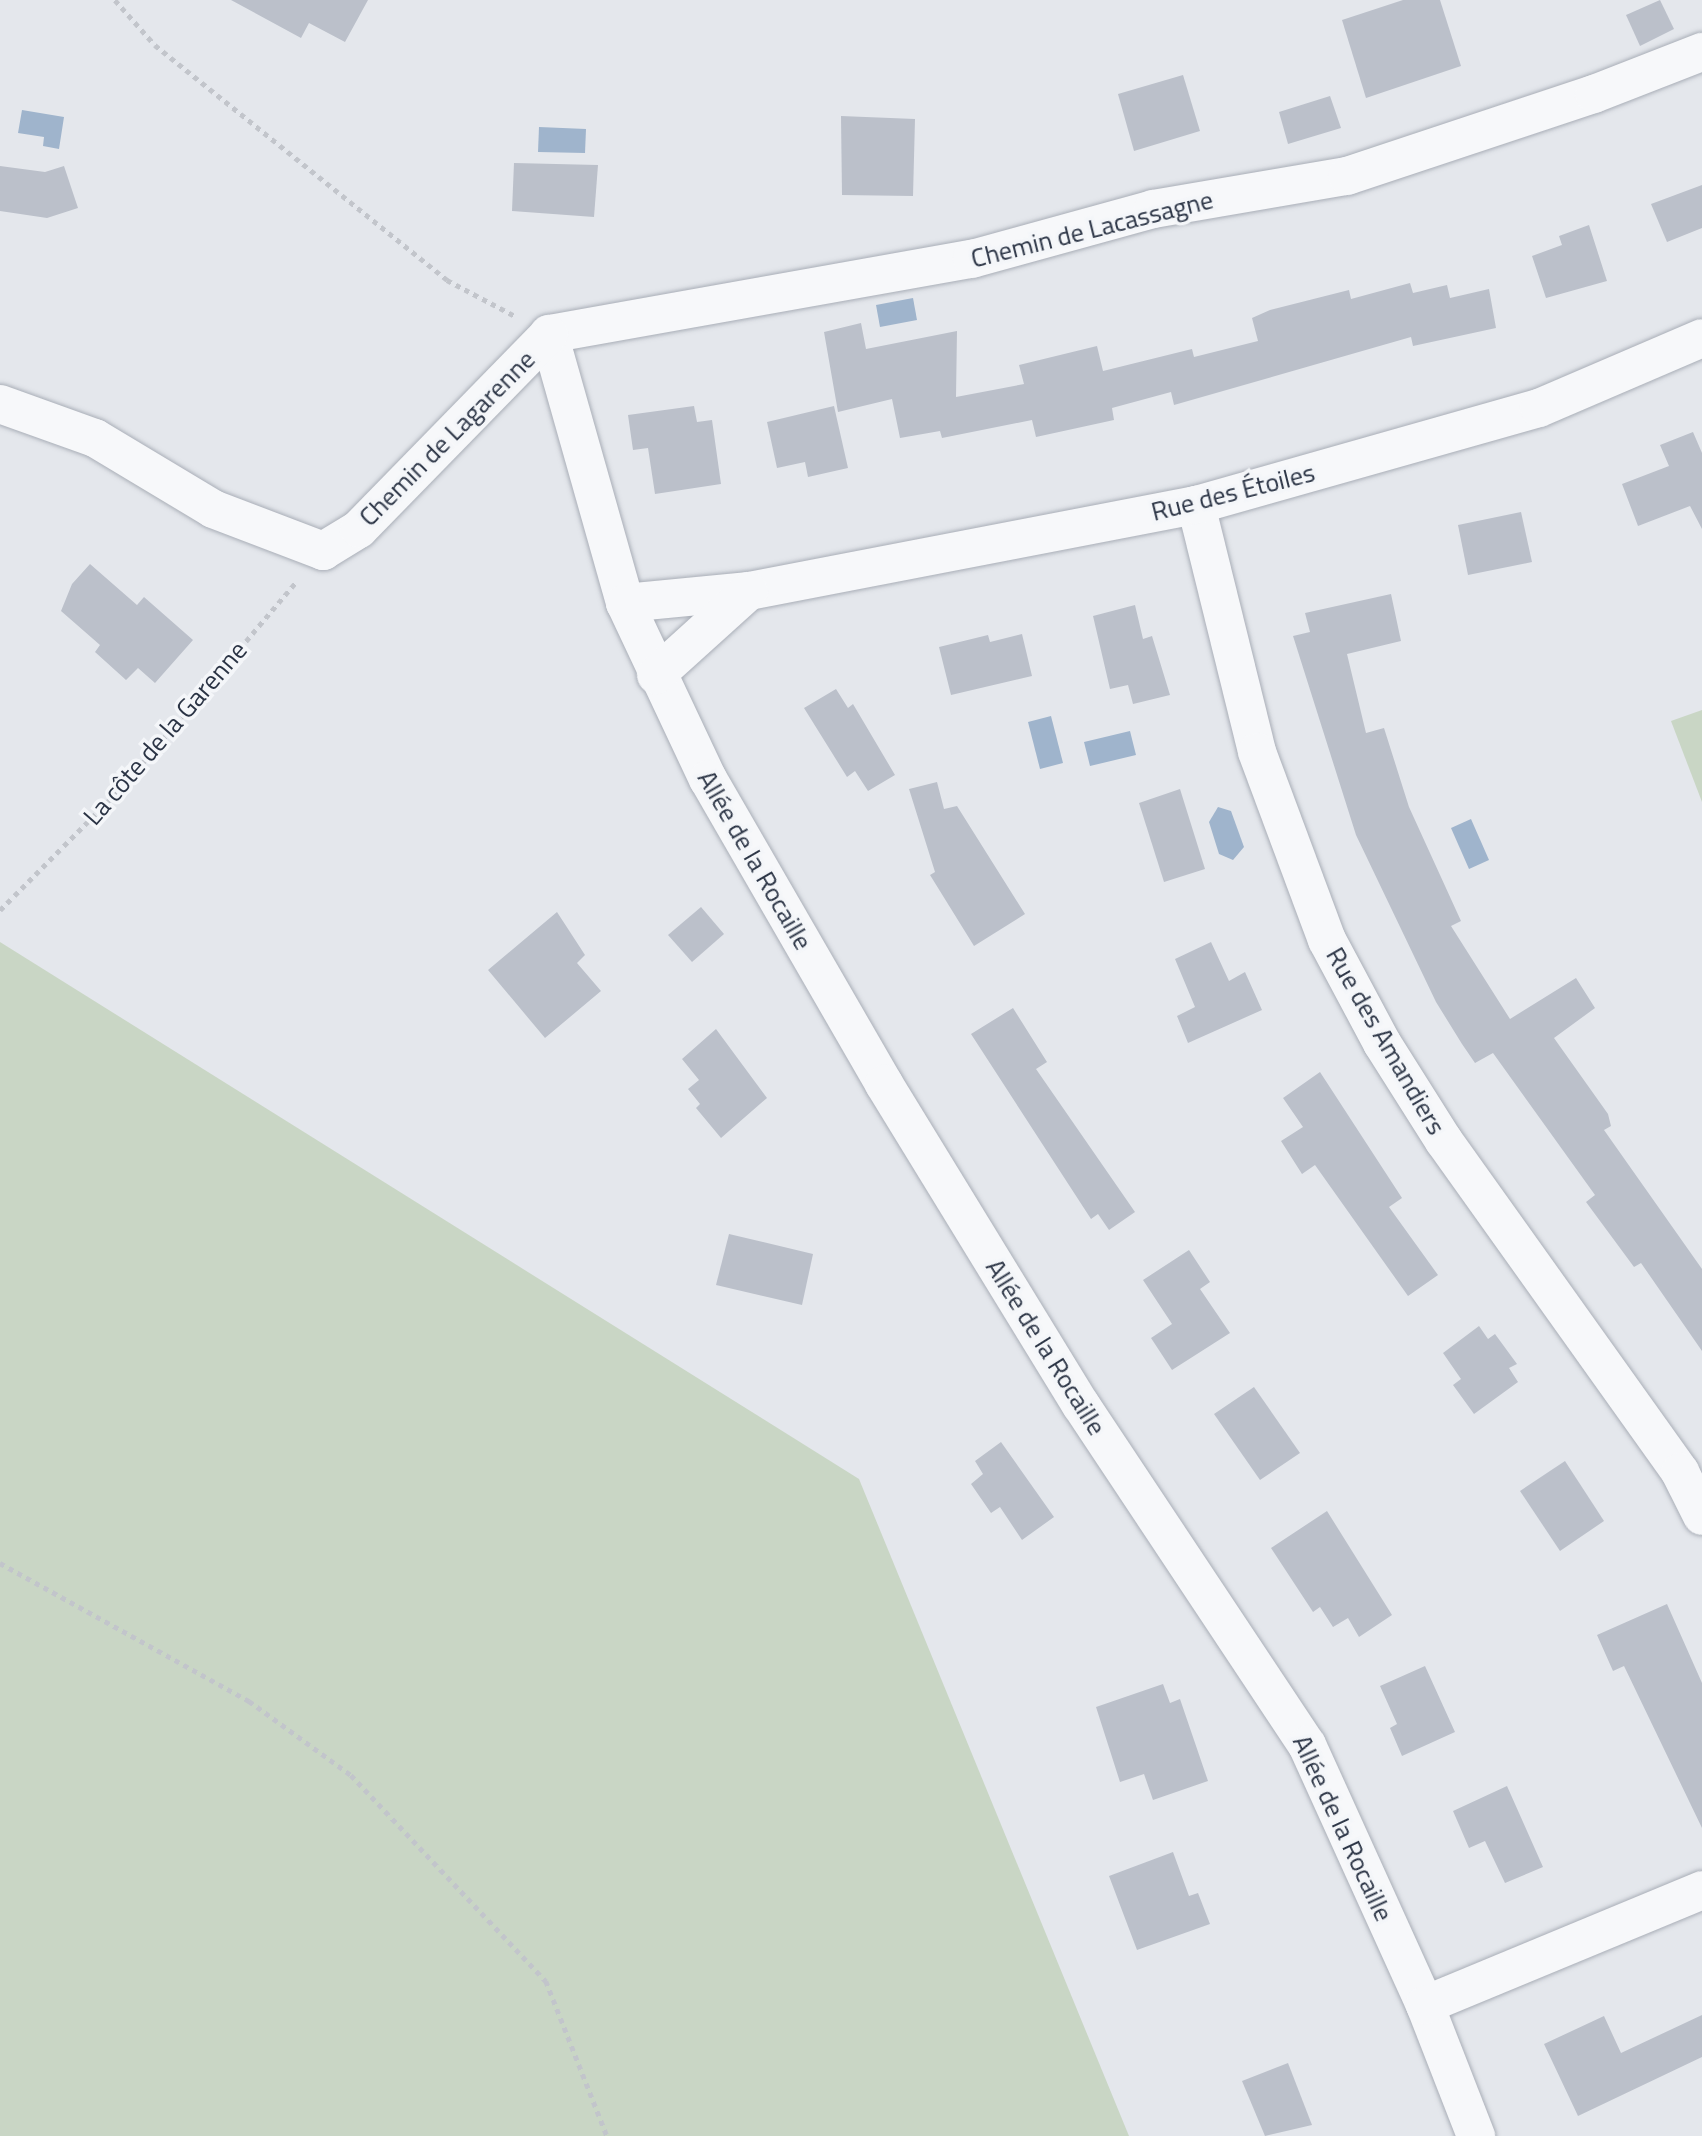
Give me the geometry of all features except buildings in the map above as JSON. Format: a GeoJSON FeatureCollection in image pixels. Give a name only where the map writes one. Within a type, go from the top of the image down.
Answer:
{"type":"FeatureCollection","features":[{"type":"Feature","properties":{"kind":"street","name":"Chemin de Lacassagne"},"geometry":{"type":"LineString","coordinates":[[550,334],[972,259],[1153,209],[1347,176],[1702,52]]}},
{"type":"Feature","properties":{"kind":"street","name":"Chemin de Lagarenne"},"geometry":{"type":"LineString","coordinates":[[323,551],[359,529],[550,334]]}},
{"type":"Feature","properties":{"kind":"street","name":"Allée de la Rocaille"},"geometry":{"type":"LineString","coordinates":[[550,334],[625,603],[656,675],[708,779],[891,1096],[1081,1405],[1307,1745],[1425,2005],[1476,2136]]}},
{"type":"Feature","properties":{"kind":"street","name":"Rue des Étoiles"},"geometry":{"type":"LineString","coordinates":[[625,603],[750,592],[1196,505],[1539,408],[1702,338]]}},
{"type":"Feature","properties":{"kind":"street"},"geometry":{"type":"LineString","coordinates":[[0,404],[95,438],[213,509],[323,551]]}},
{"type":"Feature","properties":{"kind":"street","name":"Rue des Amandiers"},"geometry":{"type":"LineString","coordinates":[[1196,505],[1257,752],[1327,940],[1382,1043],[1444,1141],[1691,1465],[1702,1517]]}},
{"type":"Feature","properties":{"kind":"street"},"geometry":{"type":"LineString","coordinates":[[656,675],[750,592]]}},
{"type":"Feature","properties":{"kind":"street"},"geometry":{"type":"LineString","coordinates":[[1425,2005],[1702,1890]]}},
{"type":"Feature","properties":{"kind":"path"},"geometry":{"type":"LineString","coordinates":[[115,0],[155,45],[447,280],[550,334]]}},
{"type":"Feature","properties":{"kind":"path","name":"La côte de la Garenne"},"geometry":{"type":"LineString","coordinates":[[0,910],[123,786],[323,551]]}},
{"type":"Feature","properties":{"kind":"path"},"geometry":{"type":"LineString","coordinates":[[0,1563],[249,1701],[351,1774],[546,1981],[607,2136]]}},
{"type":"Feature","properties":{"kind":"green space"},"geometry":{"type":"Polygon","coordinates":[[[1702,710],[1702,802],[1671,721],[1702,710]]]}},
{"type":"Feature","properties":{"kind":"green space"},"geometry":{"type":"Polygon","coordinates":[[[0,942],[859,1479],[1129,2136],[0,2136],[0,942]]]}},
{"type":"Feature","properties":{"kind":"water"},"geometry":{"type":"Polygon","coordinates":[[[22,110],[64,117],[59,149],[43,146],[44,137],[18,133],[22,110]]]}},
{"type":"Feature","properties":{"kind":"water"},"geometry":{"type":"Polygon","coordinates":[[[539,127],[586,129],[585,153],[538,152],[539,127]]]}},
{"type":"Feature","properties":{"kind":"water"},"geometry":{"type":"Polygon","coordinates":[[[913,298],[917,320],[880,327],[876,305],[913,298]]]}},
{"type":"Feature","properties":{"kind":"water"},"geometry":{"type":"Polygon","coordinates":[[[1051,716],[1063,763],[1040,769],[1028,722],[1051,716]]]}},
{"type":"Feature","properties":{"kind":"water"},"geometry":{"type":"Polygon","coordinates":[[[1130,731],[1136,755],[1090,766],[1084,742],[1130,731]]]}},
{"type":"Feature","properties":{"kind":"water"},"geometry":{"type":"Polygon","coordinates":[[[1218,807],[1231,811],[1244,847],[1233,860],[1219,854],[1209,822],[1218,807]]]}},
{"type":"Feature","properties":{"kind":"water"},"geometry":{"type":"Polygon","coordinates":[[[1471,819],[1489,860],[1469,869],[1451,828],[1471,819]]]}}]}
